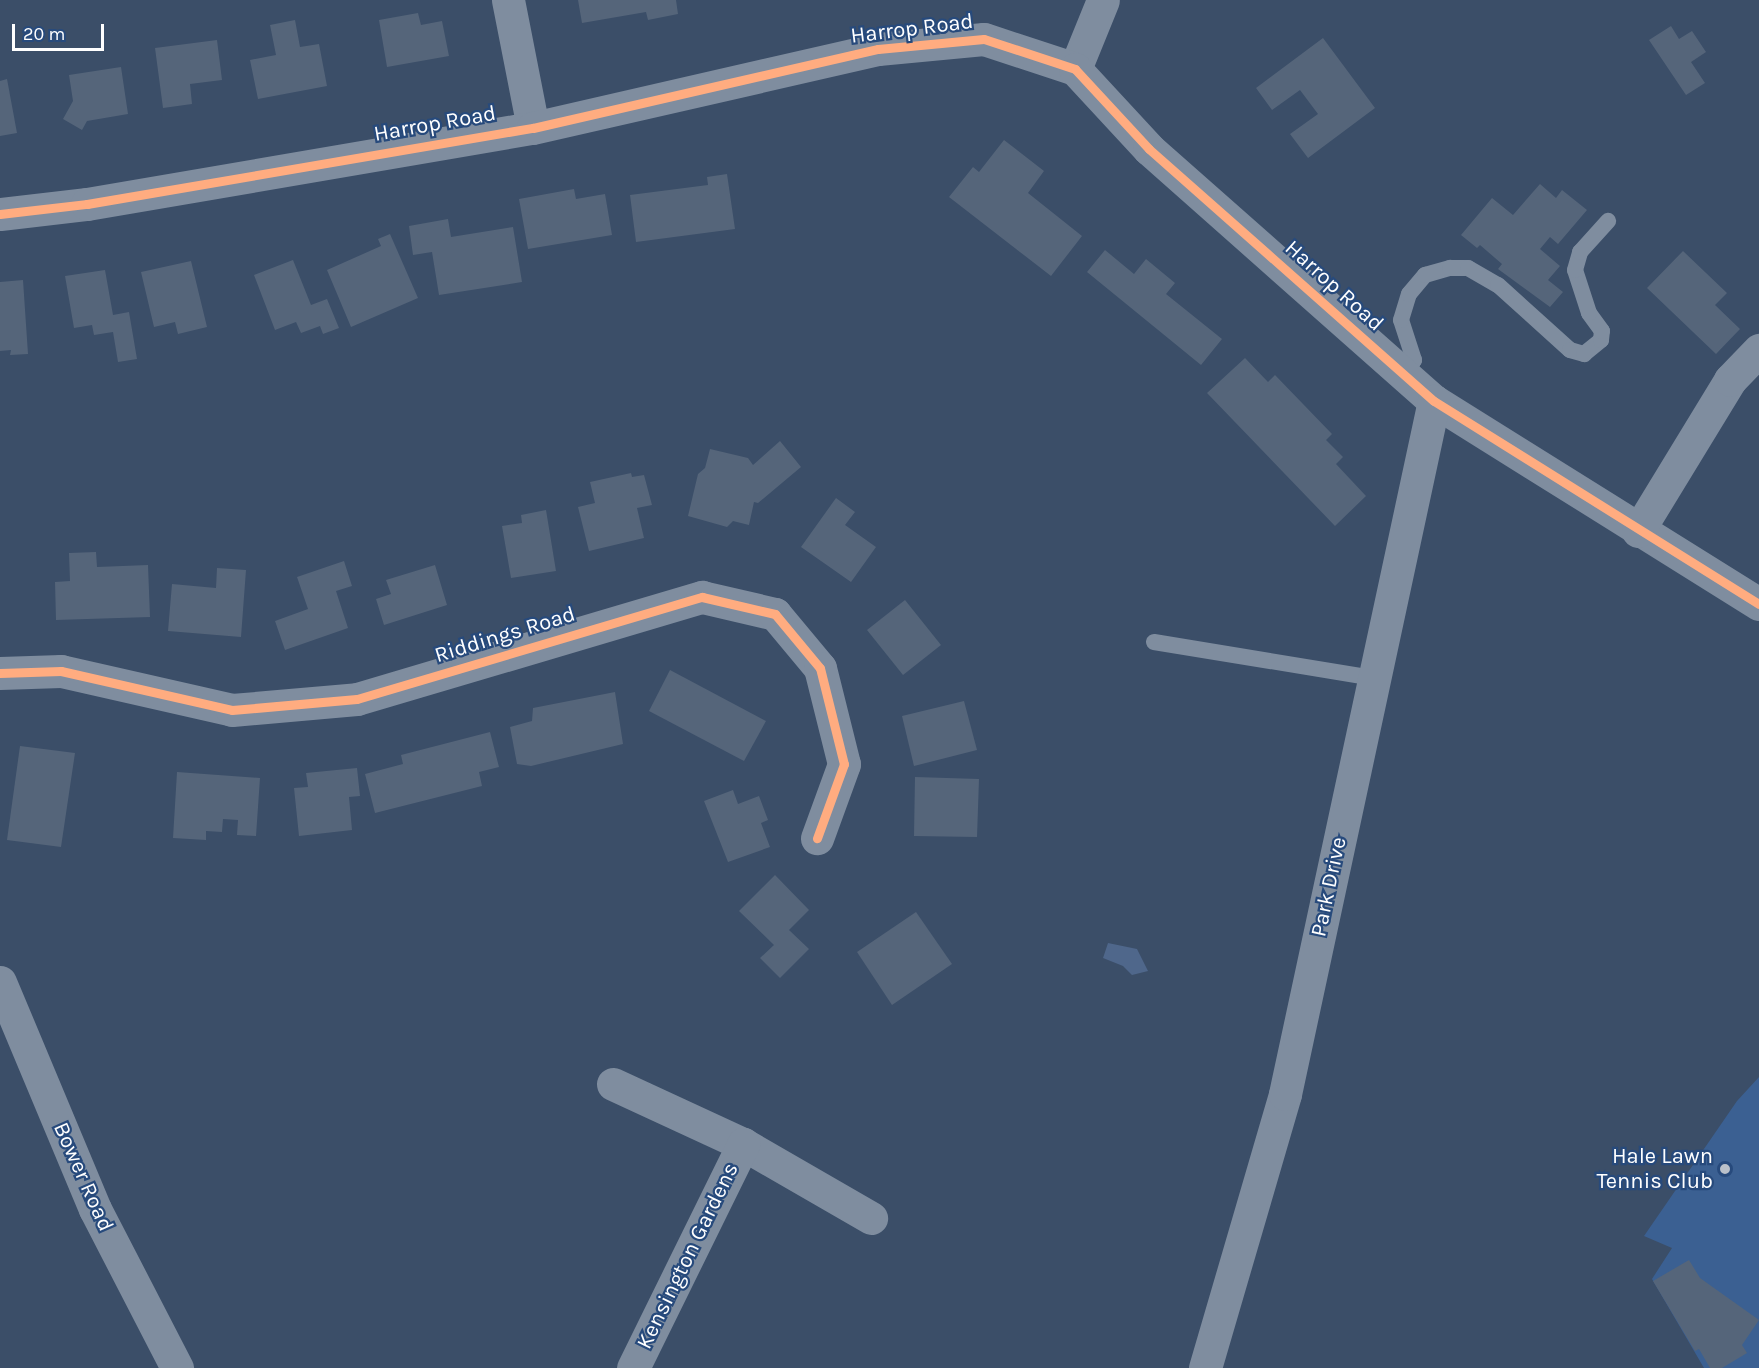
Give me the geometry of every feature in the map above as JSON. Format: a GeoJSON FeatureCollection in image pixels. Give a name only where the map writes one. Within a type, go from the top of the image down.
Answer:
{"type":"FeatureCollection","features":[{"type":"Feature","properties":{"kind":"street"},"geometry":{"type":"LineString","coordinates":[[508,0],[533,128]]}},
{"type":"Feature","properties":{"kind":"street"},"geometry":{"type":"LineString","coordinates":[[1075,69],[1102,0]]}},
{"type":"Feature","properties":{"kind":"street","name":"Harrop Road"},"geometry":{"type":"LineString","coordinates":[[0,214],[87,204],[533,128],[878,49],[984,39],[1075,69],[1149,148],[1434,401],[1638,531],[1759,604]]}},
{"type":"Feature","properties":{"kind":"street"},"geometry":{"type":"LineString","coordinates":[[1638,531],[1730,380],[1759,350]]}},
{"type":"Feature","properties":{"kind":"street","name":"Park Drive"},"geometry":{"type":"LineString","coordinates":[[1205,1368],[1285,1094],[1434,401]]}},
{"type":"Feature","properties":{"kind":"street","name":"Riddings Road"},"geometry":{"type":"LineString","coordinates":[[0,673],[61,671],[232,710],[357,699],[702,597],[776,614],[820,668],[844,764],[818,838]]}},
{"type":"Feature","properties":{"kind":"street","name":"Bower Road"},"geometry":{"type":"LineString","coordinates":[[0,982],[95,1209],[177,1368]]}},
{"type":"Feature","properties":{"kind":"street","name":"Kensington Gardens"},"geometry":{"type":"LineString","coordinates":[[613,1084],[743,1144],[872,1218]]}},
{"type":"Feature","properties":{"kind":"street","name":"Kensington Gardens"},"geometry":{"type":"LineString","coordinates":[[633,1368],[743,1144]]}},
{"type":"Feature","properties":{"kind":"lane"},"geometry":{"type":"LineString","coordinates":[[1404,375],[1414,360],[1401,320],[1409,294],[1425,275],[1450,268],[1468,268],[1498,285],[1570,350],[1584,354],[1601,340],[1602,331],[1589,313],[1575,270],[1580,252],[1608,221]]}},
{"type":"Feature","properties":{"kind":"lane"},"geometry":{"type":"LineString","coordinates":[[1154,642],[1374,678]]}},
{"type":"Feature","properties":{"kind":"shaded area"},"geometry":{"type":"Polygon","coordinates":[[[1108,943],[1137,949],[1148,971],[1132,975],[1123,966],[1103,958],[1108,943]]]}},
{"type":"Feature","properties":{"kind":"shaded area","name":"Hale Lawn Tennis Club"},"geometry":{"type":"Polygon","coordinates":[[[1759,1077],[1759,1368],[1704,1368],[1652,1279],[1672,1248],[1644,1236],[1737,1101],[1759,1077]]]}},
{"type":"Feature","properties":{"kind":"building"},"geometry":{"type":"Polygon","coordinates":[[[578,0],[676,0],[678,14],[648,20],[646,12],[582,23],[578,0]]]}},
{"type":"Feature","properties":{"kind":"building"},"geometry":{"type":"Polygon","coordinates":[[[418,13],[421,25],[442,21],[449,56],[387,67],[379,20],[418,13]]]}},
{"type":"Feature","properties":{"kind":"building"},"geometry":{"type":"Polygon","coordinates":[[[295,20],[300,47],[319,44],[327,86],[258,99],[250,60],[276,55],[270,25],[295,20]]]}},
{"type":"Feature","properties":{"kind":"building"},"geometry":{"type":"Polygon","coordinates":[[[1671,26],[1679,39],[1692,31],[1706,52],[1691,62],[1705,83],[1686,95],[1649,40],[1671,26]]]}},
{"type":"Feature","properties":{"kind":"building"},"geometry":{"type":"Polygon","coordinates":[[[1323,38],[1375,108],[1308,158],[1290,134],[1318,114],[1300,90],[1272,110],[1256,88],[1323,38]]]}},
{"type":"Feature","properties":{"kind":"building"},"geometry":{"type":"Polygon","coordinates":[[[217,40],[222,80],[190,84],[192,104],[163,108],[155,48],[217,40]]]}},
{"type":"Feature","properties":{"kind":"building"},"geometry":{"type":"Polygon","coordinates":[[[121,67],[128,114],[87,121],[82,130],[63,119],[73,101],[69,75],[121,67]]]}},
{"type":"Feature","properties":{"kind":"building"},"geometry":{"type":"Polygon","coordinates":[[[7,79],[17,133],[0,136],[0,81],[7,79]]]}},
{"type":"Feature","properties":{"kind":"building"},"geometry":{"type":"Polygon","coordinates":[[[1004,140],[1044,171],[1028,193],[1082,236],[1051,276],[949,197],[973,167],[979,172],[1004,140]]]}},
{"type":"Feature","properties":{"kind":"building"},"geometry":{"type":"Polygon","coordinates":[[[727,174],[735,229],[636,242],[630,195],[708,185],[707,177],[727,174]]]}},
{"type":"Feature","properties":{"kind":"building"},"geometry":{"type":"Polygon","coordinates":[[[1540,184],[1556,198],[1562,190],[1587,210],[1558,244],[1550,237],[1540,249],[1560,266],[1548,280],[1563,292],[1550,307],[1498,269],[1502,264],[1480,245],[1477,248],[1461,235],[1492,198],[1513,215],[1540,184]]]}},
{"type":"Feature","properties":{"kind":"building"},"geometry":{"type":"Polygon","coordinates":[[[574,189],[576,199],[605,194],[612,235],[528,249],[519,199],[574,189]]]}},
{"type":"Feature","properties":{"kind":"building"},"geometry":{"type":"Polygon","coordinates":[[[448,219],[451,237],[513,227],[522,282],[439,295],[432,252],[413,255],[409,226],[448,219]]]}},
{"type":"Feature","properties":{"kind":"building"},"geometry":{"type":"Polygon","coordinates":[[[390,234],[418,298],[351,327],[327,270],[381,246],[378,239],[390,234]]]}},
{"type":"Feature","properties":{"kind":"building"},"geometry":{"type":"Polygon","coordinates":[[[1105,250],[1134,274],[1146,259],[1175,283],[1166,294],[1222,339],[1201,365],[1087,272],[1105,250]]]}},
{"type":"Feature","properties":{"kind":"building"},"geometry":{"type":"Polygon","coordinates":[[[1683,251],[1727,293],[1715,305],[1740,329],[1716,354],[1647,288],[1683,251]]]}},
{"type":"Feature","properties":{"kind":"building"},"geometry":{"type":"Polygon","coordinates":[[[293,260],[311,305],[327,299],[339,328],[323,334],[320,326],[301,333],[296,322],[275,330],[254,275],[293,260]]]}},
{"type":"Feature","properties":{"kind":"building"},"geometry":{"type":"Polygon","coordinates":[[[191,261],[207,327],[178,334],[175,322],[154,327],[141,272],[191,261]]]}},
{"type":"Feature","properties":{"kind":"building"},"geometry":{"type":"Polygon","coordinates":[[[105,270],[113,315],[129,312],[137,359],[118,362],[113,332],[94,335],[92,325],[74,328],[65,276],[105,270]]]}},
{"type":"Feature","properties":{"kind":"building"},"geometry":{"type":"Polygon","coordinates":[[[23,280],[28,354],[10,355],[11,350],[0,351],[0,282],[23,280]]]}},
{"type":"Feature","properties":{"kind":"building"},"geometry":{"type":"Polygon","coordinates":[[[1245,358],[1268,382],[1275,375],[1332,434],[1326,440],[1343,457],[1336,464],[1366,496],[1335,526],[1207,393],[1245,358]]]}},
{"type":"Feature","properties":{"kind":"building"},"geometry":{"type":"Polygon","coordinates":[[[780,441],[801,467],[758,503],[754,502],[749,525],[733,521],[727,527],[688,516],[698,474],[705,468],[710,449],[748,458],[753,465],[780,441]]]}},
{"type":"Feature","properties":{"kind":"building"},"geometry":{"type":"Polygon","coordinates":[[[631,473],[632,477],[644,475],[652,505],[637,508],[644,538],[589,551],[578,507],[595,503],[590,482],[631,473]]]}},
{"type":"Feature","properties":{"kind":"building"},"geometry":{"type":"Polygon","coordinates":[[[836,498],[855,512],[845,525],[876,547],[851,582],[801,547],[836,498]]]}},
{"type":"Feature","properties":{"kind":"building"},"geometry":{"type":"Polygon","coordinates":[[[546,510],[556,571],[511,578],[502,526],[522,523],[521,515],[546,510]]]}},
{"type":"Feature","properties":{"kind":"building"},"geometry":{"type":"Polygon","coordinates":[[[96,552],[97,567],[148,565],[150,617],[56,620],[55,582],[70,581],[69,553],[96,552]]]}},
{"type":"Feature","properties":{"kind":"building"},"geometry":{"type":"Polygon","coordinates":[[[344,561],[352,586],[336,591],[348,628],[285,650],[275,621],[308,609],[297,577],[344,561]]]}},
{"type":"Feature","properties":{"kind":"building"},"geometry":{"type":"Polygon","coordinates":[[[435,565],[447,605],[384,625],[376,599],[391,594],[386,580],[435,565]]]}},
{"type":"Feature","properties":{"kind":"building"},"geometry":{"type":"Polygon","coordinates":[[[217,568],[246,570],[241,637],[168,631],[172,584],[216,588],[217,568]]]}},
{"type":"Feature","properties":{"kind":"building"},"geometry":{"type":"Polygon","coordinates":[[[905,600],[941,645],[903,675],[867,630],[905,600]]]}},
{"type":"Feature","properties":{"kind":"building"},"geometry":{"type":"Polygon","coordinates":[[[670,670],[766,721],[744,761],[649,711],[670,670]]]}},
{"type":"Feature","properties":{"kind":"building"},"geometry":{"type":"Polygon","coordinates":[[[615,692],[623,744],[531,766],[517,764],[510,727],[532,721],[533,708],[615,692]]]}},
{"type":"Feature","properties":{"kind":"building"},"geometry":{"type":"Polygon","coordinates":[[[964,701],[977,750],[914,766],[902,716],[964,701]]]}},
{"type":"Feature","properties":{"kind":"building"},"geometry":{"type":"Polygon","coordinates":[[[490,732],[499,767],[479,772],[482,786],[375,813],[365,774],[403,764],[401,755],[490,732]]]}},
{"type":"Feature","properties":{"kind":"building"},"geometry":{"type":"Polygon","coordinates":[[[20,746],[75,753],[61,847],[7,840],[20,746]]]}},
{"type":"Feature","properties":{"kind":"building"},"geometry":{"type":"Polygon","coordinates":[[[357,768],[360,796],[349,797],[352,830],[299,836],[294,788],[308,787],[306,773],[357,768]]]}},
{"type":"Feature","properties":{"kind":"building"},"geometry":{"type":"Polygon","coordinates":[[[177,772],[260,778],[256,836],[237,835],[238,820],[223,819],[222,832],[206,831],[206,840],[173,838],[177,772]]]}},
{"type":"Feature","properties":{"kind":"building"},"geometry":{"type":"Polygon","coordinates":[[[915,777],[979,779],[977,837],[914,836],[915,777]]]}},
{"type":"Feature","properties":{"kind":"building"},"geometry":{"type":"Polygon","coordinates":[[[733,790],[738,804],[759,796],[768,820],[761,823],[770,847],[728,862],[704,801],[733,790]]]}},
{"type":"Feature","properties":{"kind":"building"},"geometry":{"type":"Polygon","coordinates":[[[775,875],[809,910],[789,930],[809,949],[780,978],[760,958],[774,945],[739,911],[775,875]]]}},
{"type":"Feature","properties":{"kind":"building"},"geometry":{"type":"Polygon","coordinates":[[[916,912],[952,964],[892,1005],[857,952],[916,912]]]}},
{"type":"Feature","properties":{"kind":"building"},"geometry":{"type":"Polygon","coordinates":[[[1689,1260],[1700,1278],[1759,1320],[1742,1345],[1747,1353],[1722,1368],[1710,1368],[1699,1349],[1695,1351],[1653,1281],[1689,1260]]]}},
{"type":"Feature","properties":{"kind":"cycle path"},"geometry":{"type":"LineString","coordinates":[[0,214],[87,204],[533,128],[878,49],[984,39],[1075,69],[1149,149],[1434,401],[1759,604]]}},
{"type":"Feature","properties":{"kind":"cycle path"},"geometry":{"type":"LineString","coordinates":[[0,673],[61,671],[232,710],[357,699],[702,597],[775,614],[820,668],[844,764],[817,838]]}},
{"type":"Feature","properties":{"kind":"place","name":"Hale Lawn Tennis Club"},"geometry":{"type":"Point","coordinates":[1725,1169]}}]}
